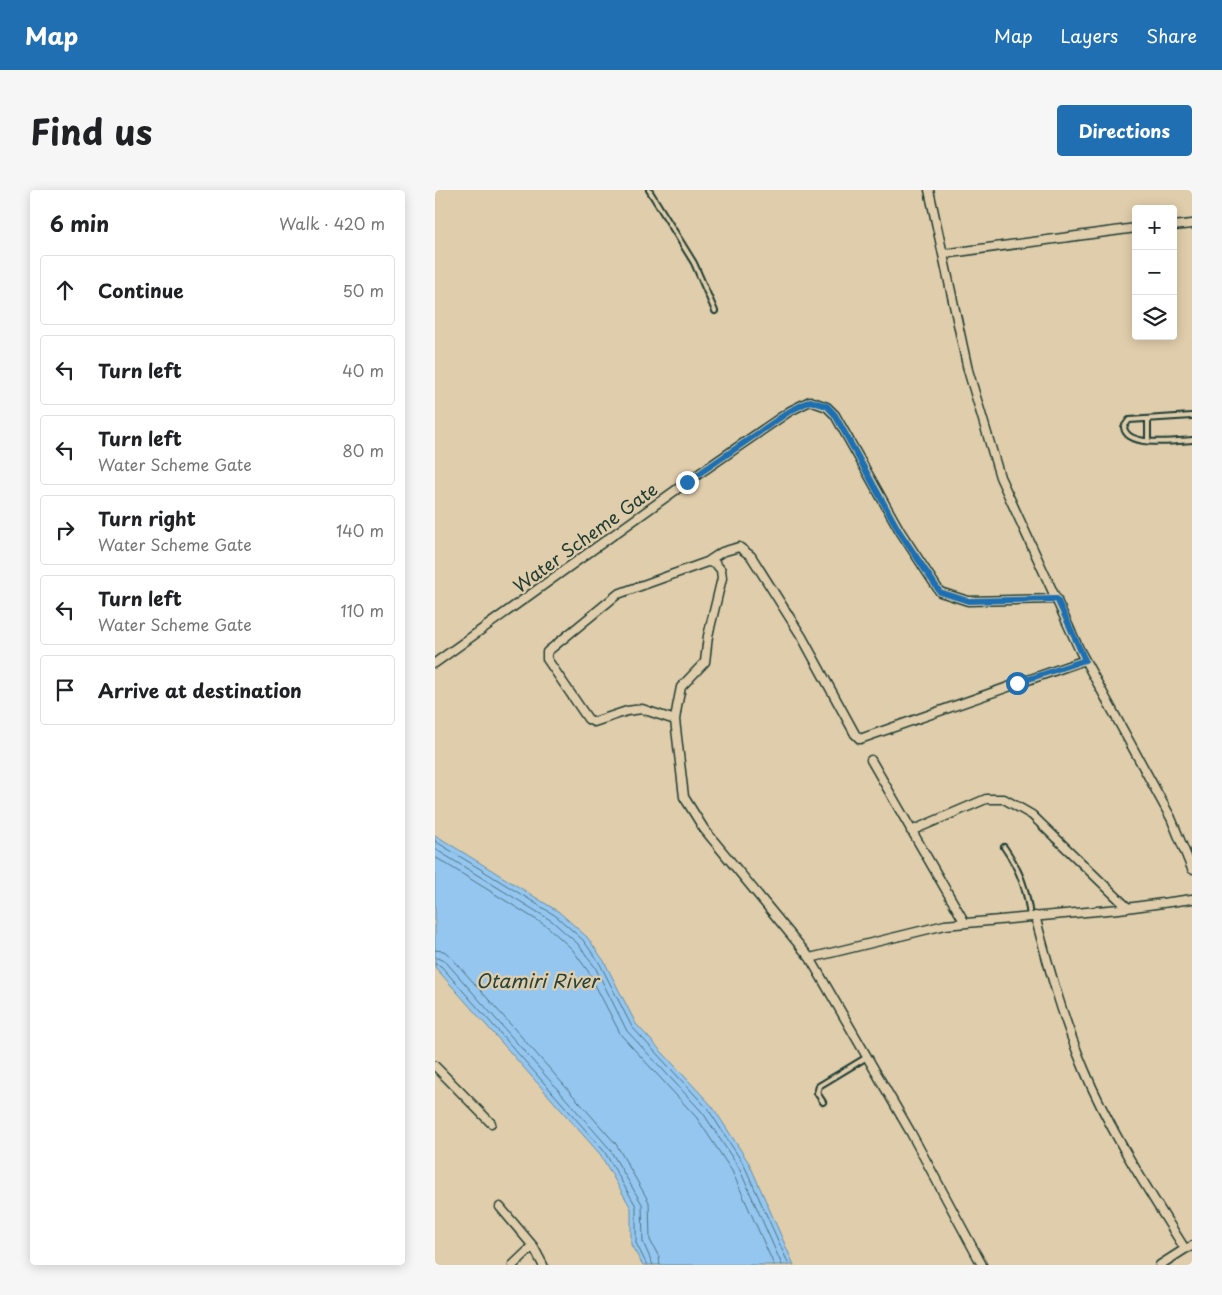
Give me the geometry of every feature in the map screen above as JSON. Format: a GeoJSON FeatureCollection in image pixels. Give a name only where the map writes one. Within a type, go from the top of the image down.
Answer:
{"type":"FeatureCollection","features":[{"type":"Feature","properties":{"kind":"street"},"geometry":{"type":"LineString","coordinates":[[929,190],[969,370],[1000,477],[1027,540],[1085,660],[1171,818],[1192,869]]}},
{"type":"Feature","properties":{"kind":"street"},"geometry":{"type":"LineString","coordinates":[[1177,226],[1192,224]]}},
{"type":"Feature","properties":{"kind":"street"},"geometry":{"type":"LineString","coordinates":[[943,254],[1132,229]]}},
{"type":"Feature","properties":{"kind":"street","name":"Water Scheme Gate"},"geometry":{"type":"LineString","coordinates":[[435,663],[687,482],[790,411],[810,401],[827,406],[835,415],[899,531],[940,592],[968,601],[1057,599]]}},
{"type":"Feature","properties":{"kind":"street"},"geometry":{"type":"LineString","coordinates":[[675,720],[642,709],[627,711],[594,722],[588,719],[547,659],[547,652],[617,594],[707,562],[731,548],[739,547],[751,556],[774,591],[855,734],[861,739],[1085,660]]}},
{"type":"Feature","properties":{"kind":"street"},"geometry":{"type":"LineString","coordinates":[[707,562],[715,564],[721,570],[722,578],[708,636],[705,662],[681,687],[675,720],[684,797],[689,808],[810,958],[982,1265]]}},
{"type":"Feature","properties":{"kind":"street"},"geometry":{"type":"LineString","coordinates":[[871,760],[965,923]]}},
{"type":"Feature","properties":{"kind":"street"},"geometry":{"type":"LineString","coordinates":[[911,831],[986,799],[1004,799],[1032,815],[1128,908]]}},
{"type":"Feature","properties":{"kind":"street"},"geometry":{"type":"LineString","coordinates":[[810,958],[945,925],[1128,908],[1192,899]]}},
{"type":"Feature","properties":{"kind":"street"},"geometry":{"type":"LineString","coordinates":[[1032,917],[1053,984],[1084,1070],[1105,1113],[1188,1247],[1160,1265]]}},
{"type":"Feature","properties":{"kind":"street"},"geometry":{"type":"LineString","coordinates":[[435,1066],[491,1123]]}},
{"type":"Feature","properties":{"kind":"street"},"geometry":{"type":"LineString","coordinates":[[501,1207],[533,1246],[543,1265]]}},
{"type":"Feature","properties":{"kind":"street"},"geometry":{"type":"LineString","coordinates":[[513,1265],[533,1246]]}},
{"type":"Feature","properties":{"kind":"lane"},"geometry":{"type":"LineString","coordinates":[[649,190],[694,263],[715,311]]}},
{"type":"Feature","properties":{"kind":"lane"},"geometry":{"type":"LineString","coordinates":[[1192,416],[1129,420],[1124,427],[1124,432],[1130,437],[1148,441],[1192,440]]}},
{"type":"Feature","properties":{"kind":"lane"},"geometry":{"type":"LineString","coordinates":[[1148,420],[1148,441]]}},
{"type":"Feature","properties":{"kind":"lane"},"geometry":{"type":"LineString","coordinates":[[1004,847],[1022,878],[1028,895],[1032,917]]}},
{"type":"Feature","properties":{"kind":"lane"},"geometry":{"type":"LineString","coordinates":[[823,1102],[817,1093],[819,1086],[867,1057]]}},
{"type":"Feature","properties":{"kind":"water","name":"Otamiri River"},"geometry":{"type":"Polygon","coordinates":[[[435,835],[559,912],[587,937],[604,961],[636,1024],[712,1106],[749,1163],[794,1265],[643,1265],[631,1245],[631,1208],[600,1154],[435,967],[435,835]]]}},
{"type":"Feature","properties":{"kind":"route"},"geometry":{"type":"LineString","coordinates":[[687,482],[790,411],[810,401],[827,406],[835,415],[899,531],[940,592],[968,601],[1057,599],[1085,660],[1017,683]]}}]}
